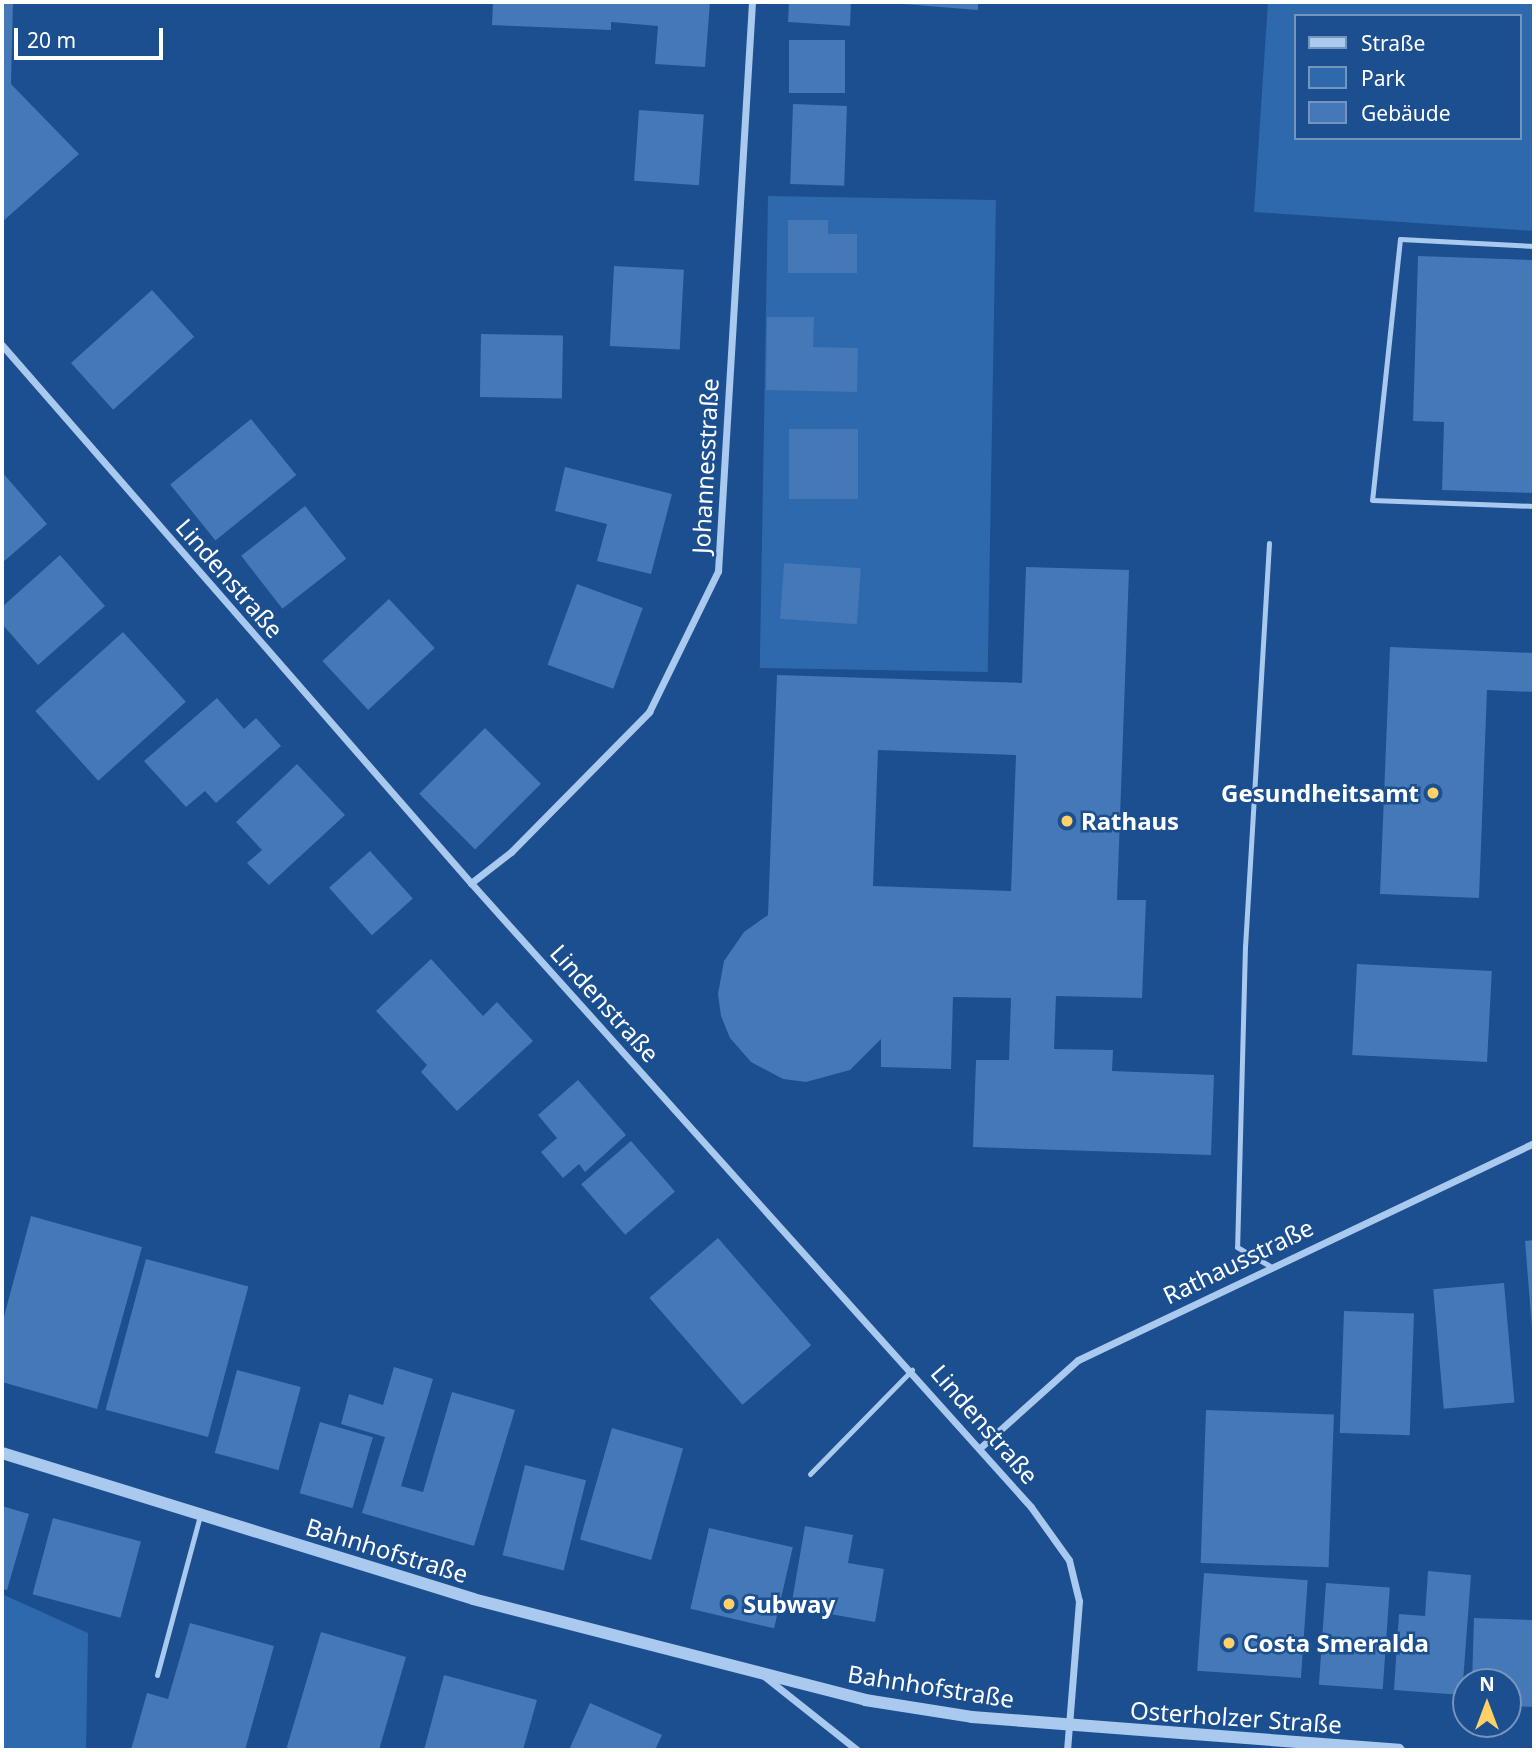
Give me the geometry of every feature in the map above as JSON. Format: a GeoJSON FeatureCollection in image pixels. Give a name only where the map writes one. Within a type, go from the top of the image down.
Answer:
{"type":"FeatureCollection","features":[{"type":"Feature","properties":{"kind":"street","name":"Johannesstraße"},"geometry":{"type":"LineString","coordinates":[[471,883],[511,852],[649,712],[718,571],[752,2]]}},
{"type":"Feature","properties":{"kind":"street","name":"Lindenstraße"},"geometry":{"type":"LineString","coordinates":[[2,345],[471,883],[981,1447],[1069,1560],[1079,1601],[1070,1726]]}},
{"type":"Feature","properties":{"kind":"street","name":"Rathausstraße"},"geometry":{"type":"LineString","coordinates":[[981,1447],[1078,1360],[1270,1266],[1534,1143]]}},
{"type":"Feature","properties":{"kind":"street","name":"Bahnhofstraße"},"geometry":{"type":"LineString","coordinates":[[2,1453],[473,1599],[763,1676],[878,1702],[1070,1726]]}},
{"type":"Feature","properties":{"kind":"street","name":"Bahnhofstraße"},"geometry":{"type":"LineString","coordinates":[[763,1676],[857,1750]]}},
{"type":"Feature","properties":{"kind":"street"},"geometry":{"type":"LineString","coordinates":[[1067,1750],[1070,1726]]}},
{"type":"Feature","properties":{"kind":"street","name":"Osterholzer Straße"},"geometry":{"type":"LineString","coordinates":[[1070,1726],[1399,1750]]}},
{"type":"Feature","properties":{"kind":"lane"},"geometry":{"type":"LineString","coordinates":[[1534,246],[1399,239],[1372,500],[1534,506]]}},
{"type":"Feature","properties":{"kind":"lane"},"geometry":{"type":"LineString","coordinates":[[1269,543],[1245,946],[1237,1247],[1270,1266]]}},
{"type":"Feature","properties":{"kind":"lane"},"geometry":{"type":"LineString","coordinates":[[810,1474],[912,1370]]}},
{"type":"Feature","properties":{"kind":"lane"},"geometry":{"type":"LineString","coordinates":[[157,1675],[200,1515]]}},
{"type":"Feature","properties":{"kind":"green space"},"geometry":{"type":"Polygon","coordinates":[[[1268,2],[1534,2],[1534,231],[1254,212],[1268,2]]]}},
{"type":"Feature","properties":{"kind":"green space"},"geometry":{"type":"Polygon","coordinates":[[[768,196],[996,200],[988,672],[760,668],[768,196]]]}},
{"type":"Feature","properties":{"kind":"green space"},"geometry":{"type":"Polygon","coordinates":[[[2,1594],[88,1633],[86,1750],[2,1750],[2,1594]]]}},
{"type":"Feature","properties":{"kind":"building"},"geometry":{"type":"Polygon","coordinates":[[[2,2],[13,2],[11,84],[79,154],[2,222],[2,2]]]}},
{"type":"Feature","properties":{"kind":"building"},"geometry":{"type":"Polygon","coordinates":[[[493,2],[710,2],[705,67],[655,64],[658,26],[611,22],[611,30],[492,25],[493,2]]]}},
{"type":"Feature","properties":{"kind":"building"},"geometry":{"type":"Polygon","coordinates":[[[789,2],[851,2],[850,26],[788,22],[789,2]]]}},
{"type":"Feature","properties":{"kind":"building"},"geometry":{"type":"Polygon","coordinates":[[[878,2],[978,2],[978,10],[878,2]]]}},
{"type":"Feature","properties":{"kind":"building"},"geometry":{"type":"Polygon","coordinates":[[[789,40],[845,40],[845,93],[789,93],[789,40]]]}},
{"type":"Feature","properties":{"kind":"building"},"geometry":{"type":"Polygon","coordinates":[[[793,104],[847,106],[844,186],[790,184],[793,104]]]}},
{"type":"Feature","properties":{"kind":"building"},"geometry":{"type":"Polygon","coordinates":[[[639,110],[704,115],[699,185],[634,181],[639,110]]]}},
{"type":"Feature","properties":{"kind":"building"},"geometry":{"type":"Polygon","coordinates":[[[788,220],[828,220],[828,234],[857,234],[857,273],[788,273],[788,220]]]}},
{"type":"Feature","properties":{"kind":"building"},"geometry":{"type":"Polygon","coordinates":[[[1418,256],[1534,260],[1534,493],[1442,490],[1444,422],[1413,421],[1418,256]]]}},
{"type":"Feature","properties":{"kind":"building"},"geometry":{"type":"Polygon","coordinates":[[[614,266],[684,270],[680,350],[610,346],[614,266]]]}},
{"type":"Feature","properties":{"kind":"building"},"geometry":{"type":"Polygon","coordinates":[[[152,290],[194,337],[113,410],[71,363],[152,290]]]}},
{"type":"Feature","properties":{"kind":"building"},"geometry":{"type":"Polygon","coordinates":[[[767,317],[814,317],[813,347],[858,348],[857,392],[766,390],[767,317]]]}},
{"type":"Feature","properties":{"kind":"building"},"geometry":{"type":"Polygon","coordinates":[[[481,334],[563,335],[562,398],[480,397],[481,334]]]}},
{"type":"Feature","properties":{"kind":"building"},"geometry":{"type":"Polygon","coordinates":[[[251,419],[296,475],[215,540],[170,484],[251,419]]]}},
{"type":"Feature","properties":{"kind":"building"},"geometry":{"type":"Polygon","coordinates":[[[789,429],[858,429],[858,499],[789,499],[789,429]]]}},
{"type":"Feature","properties":{"kind":"building"},"geometry":{"type":"Polygon","coordinates":[[[565,467],[672,494],[651,574],[597,561],[607,524],[555,511],[565,467]]]}},
{"type":"Feature","properties":{"kind":"building"},"geometry":{"type":"Polygon","coordinates":[[[2,472],[47,524],[2,563],[2,472]]]}},
{"type":"Feature","properties":{"kind":"building"},"geometry":{"type":"Polygon","coordinates":[[[305,506],[346,559],[282,609],[241,556],[305,506]]]}},
{"type":"Feature","properties":{"kind":"building"},"geometry":{"type":"Polygon","coordinates":[[[60,555],[105,606],[38,665],[2,624],[2,607],[60,555]]]}},
{"type":"Feature","properties":{"kind":"building"},"geometry":{"type":"Polygon","coordinates":[[[784,563],[861,568],[857,624],[780,619],[784,563]]]}},
{"type":"Feature","properties":{"kind":"building","name":"Rathaus"},"geometry":{"type":"Polygon","coordinates":[[[1026,567],[1129,570],[1117,900],[1146,900],[1142,998],[1056,996],[1054,1049],[1113,1050],[1112,1071],[1214,1075],[1211,1155],[973,1147],[976,1060],[1009,1060],[1011,998],[953,997],[951,1069],[881,1067],[881,1039],[850,1070],[806,1082],[783,1079],[751,1062],[730,1038],[721,1016],[718,994],[724,961],[744,932],[768,915],[777,675],[1022,683],[1026,567]],[[878,750],[873,886],[1011,891],[1016,755],[878,750]]]}},
{"type":"Feature","properties":{"kind":"building"},"geometry":{"type":"Polygon","coordinates":[[[577,584],[643,608],[613,689],[548,665],[577,584]]]}},
{"type":"Feature","properties":{"kind":"building"},"geometry":{"type":"Polygon","coordinates":[[[389,599],[435,648],[368,710],[322,661],[389,599]]]}},
{"type":"Feature","properties":{"kind":"building"},"geometry":{"type":"Polygon","coordinates":[[[123,632],[186,702],[98,781],[35,711],[123,632]]]}},
{"type":"Feature","properties":{"kind":"building","name":"Gesundheitsamt"},"geometry":{"type":"Polygon","coordinates":[[[1390,647],[1534,653],[1534,692],[1487,690],[1479,898],[1380,894],[1390,647]]]}},
{"type":"Feature","properties":{"kind":"building"},"geometry":{"type":"Polygon","coordinates":[[[217,698],[244,729],[256,718],[281,746],[216,803],[205,791],[186,807],[144,761],[217,698]]]}},
{"type":"Feature","properties":{"kind":"building"},"geometry":{"type":"Polygon","coordinates":[[[485,728],[541,784],[475,850],[419,794],[485,728]]]}},
{"type":"Feature","properties":{"kind":"building"},"geometry":{"type":"Polygon","coordinates":[[[297,764],[345,815],[269,885],[247,863],[262,850],[236,822],[297,764]]]}},
{"type":"Feature","properties":{"kind":"building"},"geometry":{"type":"Polygon","coordinates":[[[370,851],[413,899],[372,935],[329,888],[370,851]]]}},
{"type":"Feature","properties":{"kind":"building"},"geometry":{"type":"Polygon","coordinates":[[[431,959],[483,1016],[497,1002],[533,1041],[457,1111],[421,1072],[427,1065],[376,1011],[431,959]]]}},
{"type":"Feature","properties":{"kind":"building"},"geometry":{"type":"Polygon","coordinates":[[[1357,964],[1492,971],[1487,1062],[1352,1055],[1357,964]]]}},
{"type":"Feature","properties":{"kind":"building"},"geometry":{"type":"Polygon","coordinates":[[[578,1080],[626,1135],[585,1172],[579,1164],[563,1178],[541,1152],[557,1138],[538,1115],[578,1080]]]}},
{"type":"Feature","properties":{"kind":"building"},"geometry":{"type":"Polygon","coordinates":[[[631,1141],[675,1192],[625,1235],[581,1184],[631,1141]]]}},
{"type":"Feature","properties":{"kind":"building"},"geometry":{"type":"Polygon","coordinates":[[[31,1216],[142,1247],[97,1409],[2,1382],[2,1324],[31,1216]]]}},
{"type":"Feature","properties":{"kind":"building"},"geometry":{"type":"Polygon","coordinates":[[[718,1238],[811,1345],[742,1405],[649,1298],[718,1238]]]}},
{"type":"Feature","properties":{"kind":"building"},"geometry":{"type":"Polygon","coordinates":[[[1534,1240],[1534,1328],[1532,1328],[1525,1241],[1534,1240]]]}},
{"type":"Feature","properties":{"kind":"building"},"geometry":{"type":"Polygon","coordinates":[[[146,1259],[248,1286],[208,1437],[106,1410],[146,1259]]]}},
{"type":"Feature","properties":{"kind":"building"},"geometry":{"type":"Polygon","coordinates":[[[1504,1283],[1514,1403],[1444,1409],[1433,1289],[1504,1283]]]}},
{"type":"Feature","properties":{"kind":"building"},"geometry":{"type":"Polygon","coordinates":[[[1344,1311],[1414,1313],[1410,1435],[1340,1433],[1344,1311]]]}},
{"type":"Feature","properties":{"kind":"building"},"geometry":{"type":"Polygon","coordinates":[[[394,1367],[433,1379],[401,1486],[423,1492],[452,1392],[515,1410],[474,1546],[362,1513],[385,1437],[341,1424],[349,1394],[383,1405],[394,1367]]]}},
{"type":"Feature","properties":{"kind":"building"},"geometry":{"type":"Polygon","coordinates":[[[237,1370],[301,1387],[278,1470],[215,1453],[237,1370]]]}},
{"type":"Feature","properties":{"kind":"building"},"geometry":{"type":"Polygon","coordinates":[[[1206,1410],[1334,1414],[1329,1567],[1201,1563],[1206,1410]]]}},
{"type":"Feature","properties":{"kind":"building"},"geometry":{"type":"Polygon","coordinates":[[[320,1422],[373,1437],[352,1508],[300,1493],[320,1422]]]}},
{"type":"Feature","properties":{"kind":"building"},"geometry":{"type":"Polygon","coordinates":[[[612,1428],[683,1448],[651,1560],[580,1540],[612,1428]]]}},
{"type":"Feature","properties":{"kind":"building"},"geometry":{"type":"Polygon","coordinates":[[[525,1465],[586,1480],[564,1570],[503,1555],[525,1465]]]}},
{"type":"Feature","properties":{"kind":"building"},"geometry":{"type":"Polygon","coordinates":[[[2,1506],[29,1514],[7,1590],[2,1589],[2,1506]]]}},
{"type":"Feature","properties":{"kind":"building"},"geometry":{"type":"Polygon","coordinates":[[[53,1518],[141,1542],[120,1618],[33,1594],[53,1518]]]}},
{"type":"Feature","properties":{"kind":"building"},"geometry":{"type":"Polygon","coordinates":[[[805,1526],[853,1535],[848,1563],[884,1569],[875,1622],[791,1607],[805,1526]]]}},
{"type":"Feature","properties":{"kind":"building"},"geometry":{"type":"Polygon","coordinates":[[[709,1528],[793,1547],[774,1628],[690,1609],[709,1528]]]}},
{"type":"Feature","properties":{"kind":"building"},"geometry":{"type":"Polygon","coordinates":[[[1428,1571],[1471,1575],[1464,1668],[1452,1668],[1452,1694],[1394,1690],[1399,1614],[1425,1616],[1428,1571]]]}},
{"type":"Feature","properties":{"kind":"building"},"geometry":{"type":"Polygon","coordinates":[[[1204,1573],[1308,1580],[1301,1678],[1197,1671],[1204,1573]]]}},
{"type":"Feature","properties":{"kind":"building"},"geometry":{"type":"Polygon","coordinates":[[[1326,1583],[1390,1587],[1383,1689],[1319,1685],[1326,1583]]]}},
{"type":"Feature","properties":{"kind":"building"},"geometry":{"type":"Polygon","coordinates":[[[1474,1618],[1534,1620],[1534,1707],[1522,1707],[1522,1668],[1472,1668],[1474,1618]]]}},
{"type":"Feature","properties":{"kind":"building"},"geometry":{"type":"Polygon","coordinates":[[[190,1623],[274,1646],[245,1750],[131,1750],[147,1693],[168,1699],[190,1623]]]}},
{"type":"Feature","properties":{"kind":"building"},"geometry":{"type":"Polygon","coordinates":[[[321,1632],[406,1657],[379,1750],[286,1750],[321,1632]]]}},
{"type":"Feature","properties":{"kind":"building"},"geometry":{"type":"Polygon","coordinates":[[[444,1675],[537,1700],[523,1750],[424,1750],[444,1675]]]}},
{"type":"Feature","properties":{"kind":"building"},"geometry":{"type":"Polygon","coordinates":[[[590,1703],[662,1735],[655,1750],[569,1750],[590,1703]]]}},
{"type":"Feature","properties":{"kind":"place","name":"Gesundheitsamt"},"geometry":{"type":"Point","coordinates":[1433,793]}},
{"type":"Feature","properties":{"kind":"place","name":"Rathaus"},"geometry":{"type":"Point","coordinates":[1067,821]}},
{"type":"Feature","properties":{"kind":"place","name":"Subway"},"geometry":{"type":"Point","coordinates":[729,1604]}},
{"type":"Feature","properties":{"kind":"place","name":"Costa Smeralda"},"geometry":{"type":"Point","coordinates":[1229,1643]}}]}
